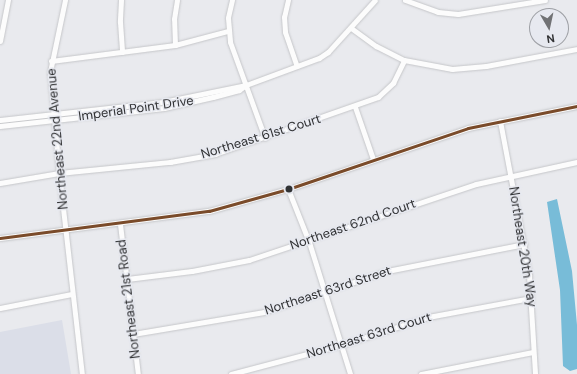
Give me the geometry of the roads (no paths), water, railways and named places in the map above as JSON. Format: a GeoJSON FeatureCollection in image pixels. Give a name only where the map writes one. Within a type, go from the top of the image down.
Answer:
{"type":"FeatureCollection","features":[{"type":"Feature","properties":{"kind":"street"},"geometry":{"type":"LineString","coordinates":[[0,41],[8,0]]}},
{"type":"Feature","properties":{"kind":"street","name":"Northeast 22nd Avenue"},"geometry":{"type":"LineString","coordinates":[[65,0],[51,61],[59,173],[82,374]]}},
{"type":"Feature","properties":{"kind":"street"},"geometry":{"type":"LineString","coordinates":[[121,0],[120,22],[122,52]]}},
{"type":"Feature","properties":{"kind":"street"},"geometry":{"type":"LineString","coordinates":[[175,45],[174,19],[177,0]]}},
{"type":"Feature","properties":{"kind":"street"},"geometry":{"type":"LineString","coordinates":[[232,0],[228,31],[264,138]]}},
{"type":"Feature","properties":{"kind":"street"},"geometry":{"type":"LineString","coordinates":[[288,0],[284,16],[285,32],[297,66]]}},
{"type":"Feature","properties":{"kind":"street","name":"Imperial Point Drive"},"geometry":{"type":"LineString","coordinates":[[0,126],[54,117],[153,106],[213,97],[238,90],[246,85],[297,66],[328,52],[375,0]]}},
{"type":"Feature","properties":{"kind":"street"},"geometry":{"type":"LineString","coordinates":[[405,0],[438,12],[458,14],[545,0]]}},
{"type":"Feature","properties":{"kind":"street"},"geometry":{"type":"LineString","coordinates":[[351,28],[376,46],[404,60],[435,67],[470,68],[577,49]]}},
{"type":"Feature","properties":{"kind":"street"},"geometry":{"type":"LineString","coordinates":[[51,61],[175,45],[228,31]]}},
{"type":"Feature","properties":{"kind":"street","name":"Northeast 61st Court"},"geometry":{"type":"LineString","coordinates":[[0,182],[59,173],[170,162],[215,154],[355,107],[388,90],[398,76],[404,60]]}},
{"type":"Feature","properties":{"kind":"street"},"geometry":{"type":"LineString","coordinates":[[0,238],[66,229],[120,224],[209,211],[288,189],[437,138],[500,121],[577,106]]}},
{"type":"Feature","properties":{"kind":"street"},"geometry":{"type":"LineString","coordinates":[[355,107],[373,159]]}},
{"type":"Feature","properties":{"kind":"street","name":"Imperial Point Drive"},"geometry":{"type":"LineString","coordinates":[[0,120],[54,117]]}},
{"type":"Feature","properties":{"kind":"street","name":"Northeast 20th Way"},"geometry":{"type":"LineString","coordinates":[[500,121],[524,244],[531,298],[535,374]]}},
{"type":"Feature","properties":{"kind":"street","name":"Northeast 62nd Court"},"geometry":{"type":"LineString","coordinates":[[127,279],[213,267],[309,242],[442,195],[510,176],[577,162]]}},
{"type":"Feature","properties":{"kind":"street"},"geometry":{"type":"LineString","coordinates":[[288,189],[309,242],[350,374]]}},
{"type":"Feature","properties":{"kind":"street","name":"Northeast 21st Road"},"geometry":{"type":"LineString","coordinates":[[120,224],[138,374]]}},
{"type":"Feature","properties":{"kind":"street","name":"Northeast 63rd Street"},"geometry":{"type":"LineString","coordinates":[[133,334],[264,312],[386,271],[524,244]]}},
{"type":"Feature","properties":{"kind":"street"},"geometry":{"type":"LineString","coordinates":[[0,308],[72,294]]}},
{"type":"Feature","properties":{"kind":"street","name":"Northeast 63rd Court"},"geometry":{"type":"LineString","coordinates":[[231,374],[341,345],[428,317],[531,298]]}},
{"type":"Feature","properties":{"kind":"street"},"geometry":{"type":"LineString","coordinates":[[421,374],[533,352]]}},
{"type":"Feature","properties":{"kind":"water"},"geometry":{"type":"Polygon","coordinates":[[[557,199],[572,271],[577,325],[577,369],[570,371],[563,366],[560,290],[547,202],[557,199]]]}}]}
